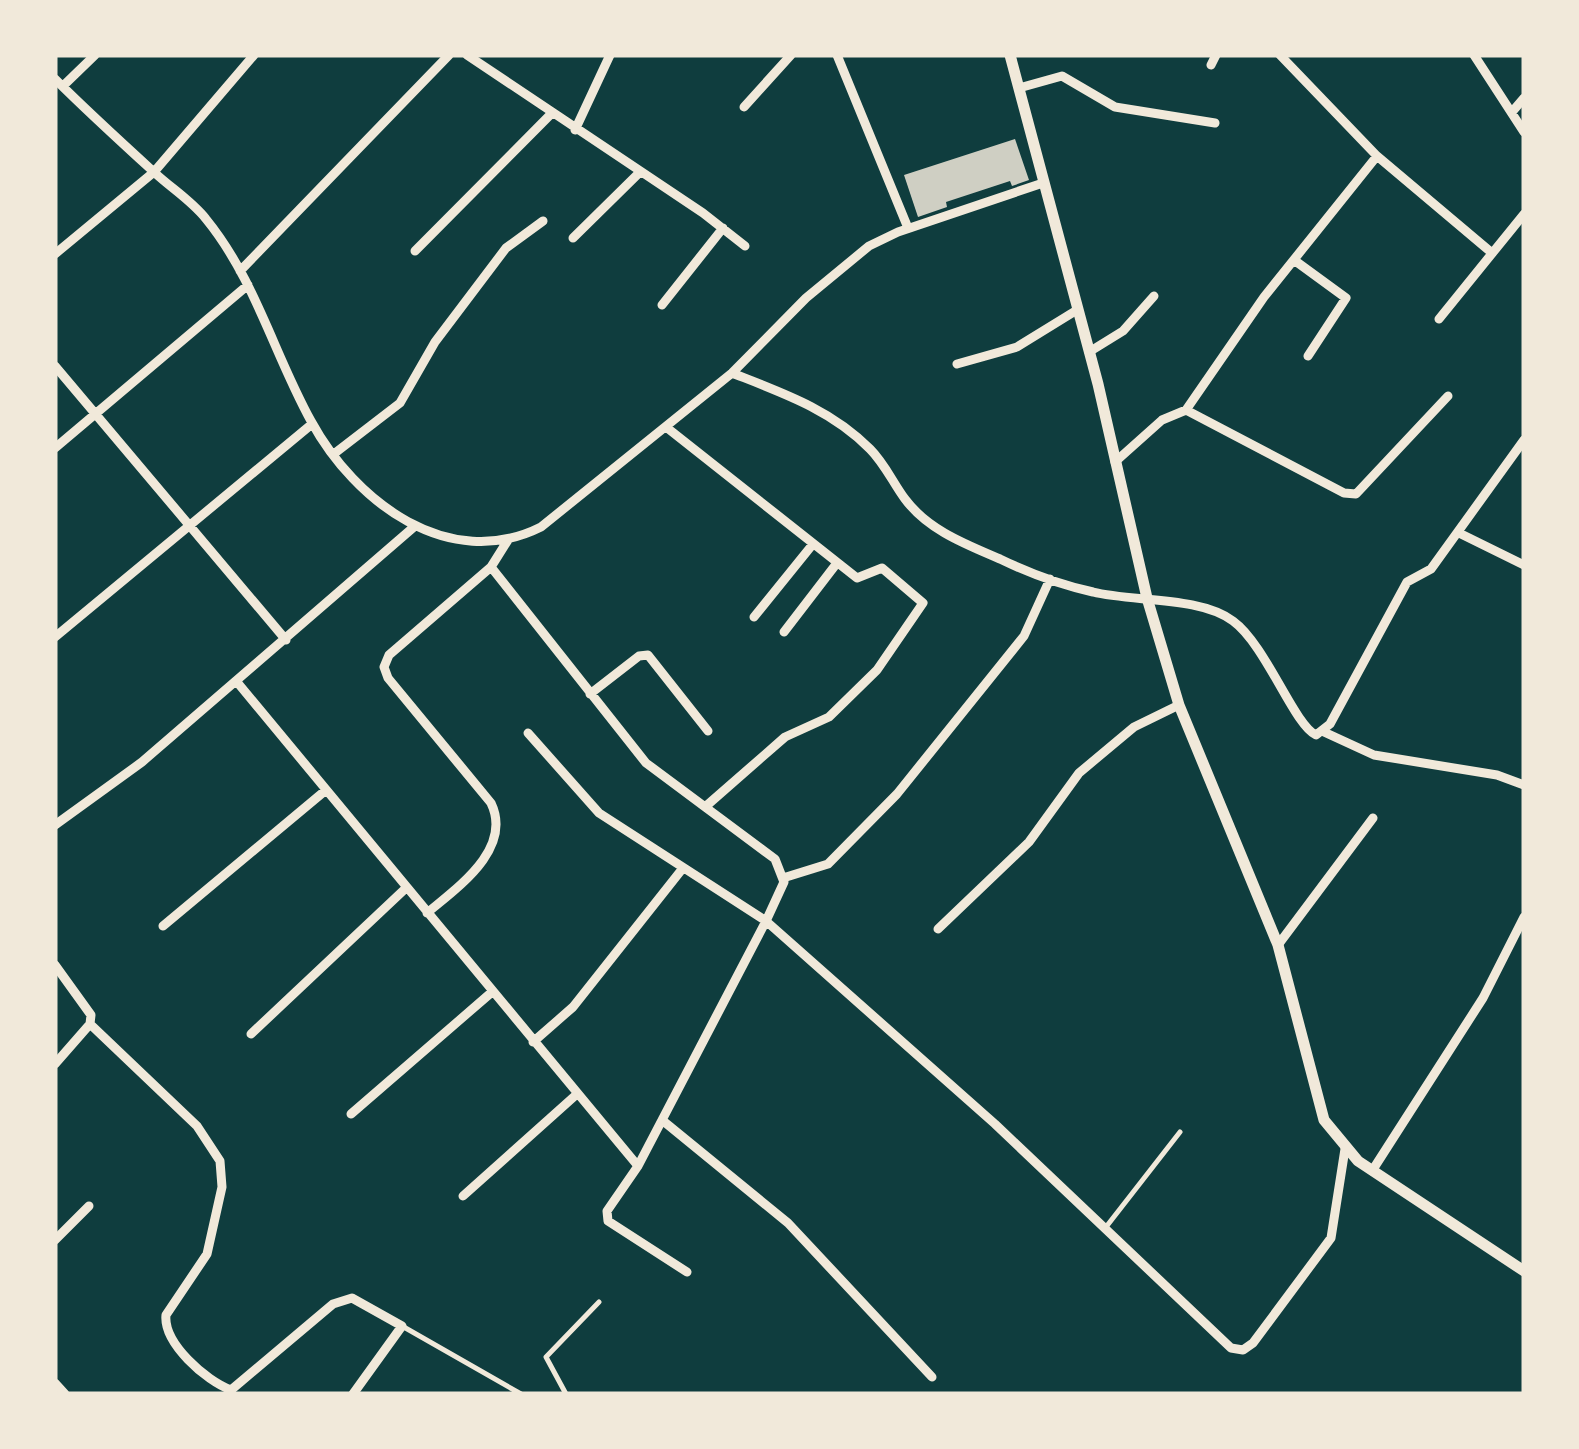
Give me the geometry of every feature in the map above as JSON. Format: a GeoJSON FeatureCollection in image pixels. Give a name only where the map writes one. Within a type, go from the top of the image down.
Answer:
{"type":"FeatureCollection","features":[{"type":"Feature","properties":{"kind":"street"},"geometry":{"type":"LineString","coordinates":[[95,55],[59,82],[204,216],[240,270],[312,424],[335,453],[396,518],[448,539],[508,540],[541,527],[732,373],[849,261],[908,228],[1043,183]]}},
{"type":"Feature","properties":{"kind":"street"},"geometry":{"type":"LineString","coordinates":[[55,254],[154,172],[254,55]]}},
{"type":"Feature","properties":{"kind":"street"},"geometry":{"type":"LineString","coordinates":[[240,270],[448,55]]}},
{"type":"Feature","properties":{"kind":"street"},"geometry":{"type":"LineString","coordinates":[[467,55],[746,246]]}},
{"type":"Feature","properties":{"kind":"street"},"geometry":{"type":"LineString","coordinates":[[576,130],[610,55]]}},
{"type":"Feature","properties":{"kind":"street"},"geometry":{"type":"LineString","coordinates":[[744,107],[791,55]]}},
{"type":"Feature","properties":{"kind":"street"},"geometry":{"type":"LineString","coordinates":[[837,55],[908,228]]}},
{"type":"Feature","properties":{"kind":"street"},"geometry":{"type":"LineString","coordinates":[[1010,55],[1089,352],[1147,598],[1179,705],[1278,945],[1318,1102],[1333,1136],[1345,1150],[1524,1271]]}},
{"type":"Feature","properties":{"kind":"street"},"geometry":{"type":"LineString","coordinates":[[1211,66],[1216,55]]}},
{"type":"Feature","properties":{"kind":"street"},"geometry":{"type":"LineString","coordinates":[[1280,55],[1377,156],[1492,253]]}},
{"type":"Feature","properties":{"kind":"street"},"geometry":{"type":"LineString","coordinates":[[1474,55],[1524,132]]}},
{"type":"Feature","properties":{"kind":"street"},"geometry":{"type":"LineString","coordinates":[[1019,88],[1062,76],[1116,107],[1215,123]]}},
{"type":"Feature","properties":{"kind":"street"},"geometry":{"type":"LineString","coordinates":[[1512,112],[1524,98]]}},
{"type":"Feature","properties":{"kind":"street"},"geometry":{"type":"LineString","coordinates":[[415,252],[550,114]]}},
{"type":"Feature","properties":{"kind":"street"},"geometry":{"type":"LineString","coordinates":[[1115,462],[1162,420],[1186,410],[1294,260],[1377,156]]}},
{"type":"Feature","properties":{"kind":"street"},"geometry":{"type":"LineString","coordinates":[[573,238],[640,172]]}},
{"type":"Feature","properties":{"kind":"street"},"geometry":{"type":"LineString","coordinates":[[1438,318],[1524,214]]}},
{"type":"Feature","properties":{"kind":"street"},"geometry":{"type":"LineString","coordinates":[[335,453],[400,403],[435,342],[506,248],[544,220]]}},
{"type":"Feature","properties":{"kind":"street"},"geometry":{"type":"LineString","coordinates":[[662,305],[723,228]]}},
{"type":"Feature","properties":{"kind":"street"},"geometry":{"type":"LineString","coordinates":[[1294,260],[1346,298],[1308,356]]}},
{"type":"Feature","properties":{"kind":"street"},"geometry":{"type":"LineString","coordinates":[[55,448],[248,286]]}},
{"type":"Feature","properties":{"kind":"street"},"geometry":{"type":"LineString","coordinates":[[1089,352],[1123,331],[1154,296]]}},
{"type":"Feature","properties":{"kind":"street"},"geometry":{"type":"LineString","coordinates":[[956,364],[1018,347],[1078,310]]}},
{"type":"Feature","properties":{"kind":"street"},"geometry":{"type":"LineString","coordinates":[[55,366],[286,640]]}},
{"type":"Feature","properties":{"kind":"street"},"geometry":{"type":"LineString","coordinates":[[732,373],[820,409],[870,449],[905,500],[931,526],[1050,579],[1093,592],[1147,598],[1220,614],[1234,621],[1274,669],[1302,725],[1316,735],[1324,732],[1407,582],[1431,569],[1524,440]]}},
{"type":"Feature","properties":{"kind":"street"},"geometry":{"type":"LineString","coordinates":[[1186,410],[1344,493],[1356,494],[1448,396]]}},
{"type":"Feature","properties":{"kind":"street"},"geometry":{"type":"LineString","coordinates":[[55,637],[312,424]]}},
{"type":"Feature","properties":{"kind":"street"},"geometry":{"type":"LineString","coordinates":[[666,427],[857,578],[882,568],[918,595],[922,610],[877,670],[828,717],[784,738],[705,808]]}},
{"type":"Feature","properties":{"kind":"street"},"geometry":{"type":"LineString","coordinates":[[57,819],[142,762],[415,526]]}},
{"type":"Feature","properties":{"kind":"street"},"geometry":{"type":"LineString","coordinates":[[1459,533],[1523,562]]}},
{"type":"Feature","properties":{"kind":"street"},"geometry":{"type":"LineString","coordinates":[[427,913],[478,867],[498,832],[499,818],[384,668],[389,655],[491,567],[508,540]]}},
{"type":"Feature","properties":{"kind":"street"},"geometry":{"type":"LineString","coordinates":[[754,617],[813,544]]}},
{"type":"Feature","properties":{"kind":"street"},"geometry":{"type":"LineString","coordinates":[[784,632],[837,563]]}},
{"type":"Feature","properties":{"kind":"street"},"geometry":{"type":"LineString","coordinates":[[491,567],[646,763],[775,860],[784,878],[766,921],[638,1166],[607,1211],[608,1221],[687,1272]]}},
{"type":"Feature","properties":{"kind":"street"},"geometry":{"type":"LineString","coordinates":[[784,878],[828,864],[897,794],[1024,636],[1050,579]]}},
{"type":"Feature","properties":{"kind":"street"},"geometry":{"type":"LineString","coordinates":[[590,694],[638,656],[648,655],[708,731]]}},
{"type":"Feature","properties":{"kind":"street"},"geometry":{"type":"LineString","coordinates":[[237,682],[638,1166]]}},
{"type":"Feature","properties":{"kind":"street"},"geometry":{"type":"LineString","coordinates":[[938,929],[1029,842],[1079,773],[1134,727],[1179,705]]}},
{"type":"Feature","properties":{"kind":"street"},"geometry":{"type":"LineString","coordinates":[[1324,732],[1374,755],[1498,776],[1524,785]]}},
{"type":"Feature","properties":{"kind":"street"},"geometry":{"type":"LineString","coordinates":[[528,733],[598,813],[766,921],[994,1124],[1218,1339],[1243,1350],[1331,1238],[1345,1150]]}},
{"type":"Feature","properties":{"kind":"street"},"geometry":{"type":"LineString","coordinates":[[162,926],[326,790]]}},
{"type":"Feature","properties":{"kind":"street"},"geometry":{"type":"LineString","coordinates":[[1278,945],[1374,818]]}},
{"type":"Feature","properties":{"kind":"street"},"geometry":{"type":"LineString","coordinates":[[534,1042],[573,1007],[683,868]]}},
{"type":"Feature","properties":{"kind":"street"},"geometry":{"type":"LineString","coordinates":[[252,1034],[406,888]]}},
{"type":"Feature","properties":{"kind":"street"},"geometry":{"type":"LineString","coordinates":[[1372,1171],[1483,998],[1524,916]]}},
{"type":"Feature","properties":{"kind":"street"},"geometry":{"type":"LineString","coordinates":[[55,965],[88,1007],[90,1024],[197,1126],[220,1161],[222,1187],[206,1254],[166,1315],[165,1328],[215,1384],[231,1390],[342,1299],[352,1298],[402,1326],[353,1394]]}},
{"type":"Feature","properties":{"kind":"street"},"geometry":{"type":"LineString","coordinates":[[351,1114],[492,992]]}},
{"type":"Feature","properties":{"kind":"street"},"geometry":{"type":"LineString","coordinates":[[55,1064],[90,1024]]}},
{"type":"Feature","properties":{"kind":"street"},"geometry":{"type":"LineString","coordinates":[[463,1196],[577,1094]]}},
{"type":"Feature","properties":{"kind":"street"},"geometry":{"type":"LineString","coordinates":[[662,1120],[788,1223],[932,1377]]}},
{"type":"Feature","properties":{"kind":"street"},"geometry":{"type":"LineString","coordinates":[[55,1240],[88,1206]]}},
{"type":"Feature","properties":{"kind":"street"},"geometry":{"type":"LineString","coordinates":[[55,1383],[65,1394]]}},
{"type":"Feature","properties":{"kind":"lane"},"geometry":{"type":"LineString","coordinates":[[1104,1230],[1180,1132]]}},
{"type":"Feature","properties":{"kind":"lane"},"geometry":{"type":"LineString","coordinates":[[566,1394],[546,1357],[599,1302]]}},
{"type":"Feature","properties":{"kind":"lane"},"geometry":{"type":"LineString","coordinates":[[402,1326],[520,1394]]}},
{"type":"Feature","properties":{"kind":"building"},"geometry":{"type":"Polygon","coordinates":[[[1015,139],[1029,180],[1012,186],[1010,181],[946,202],[947,207],[918,217],[904,175],[1015,139]]]}}]}
